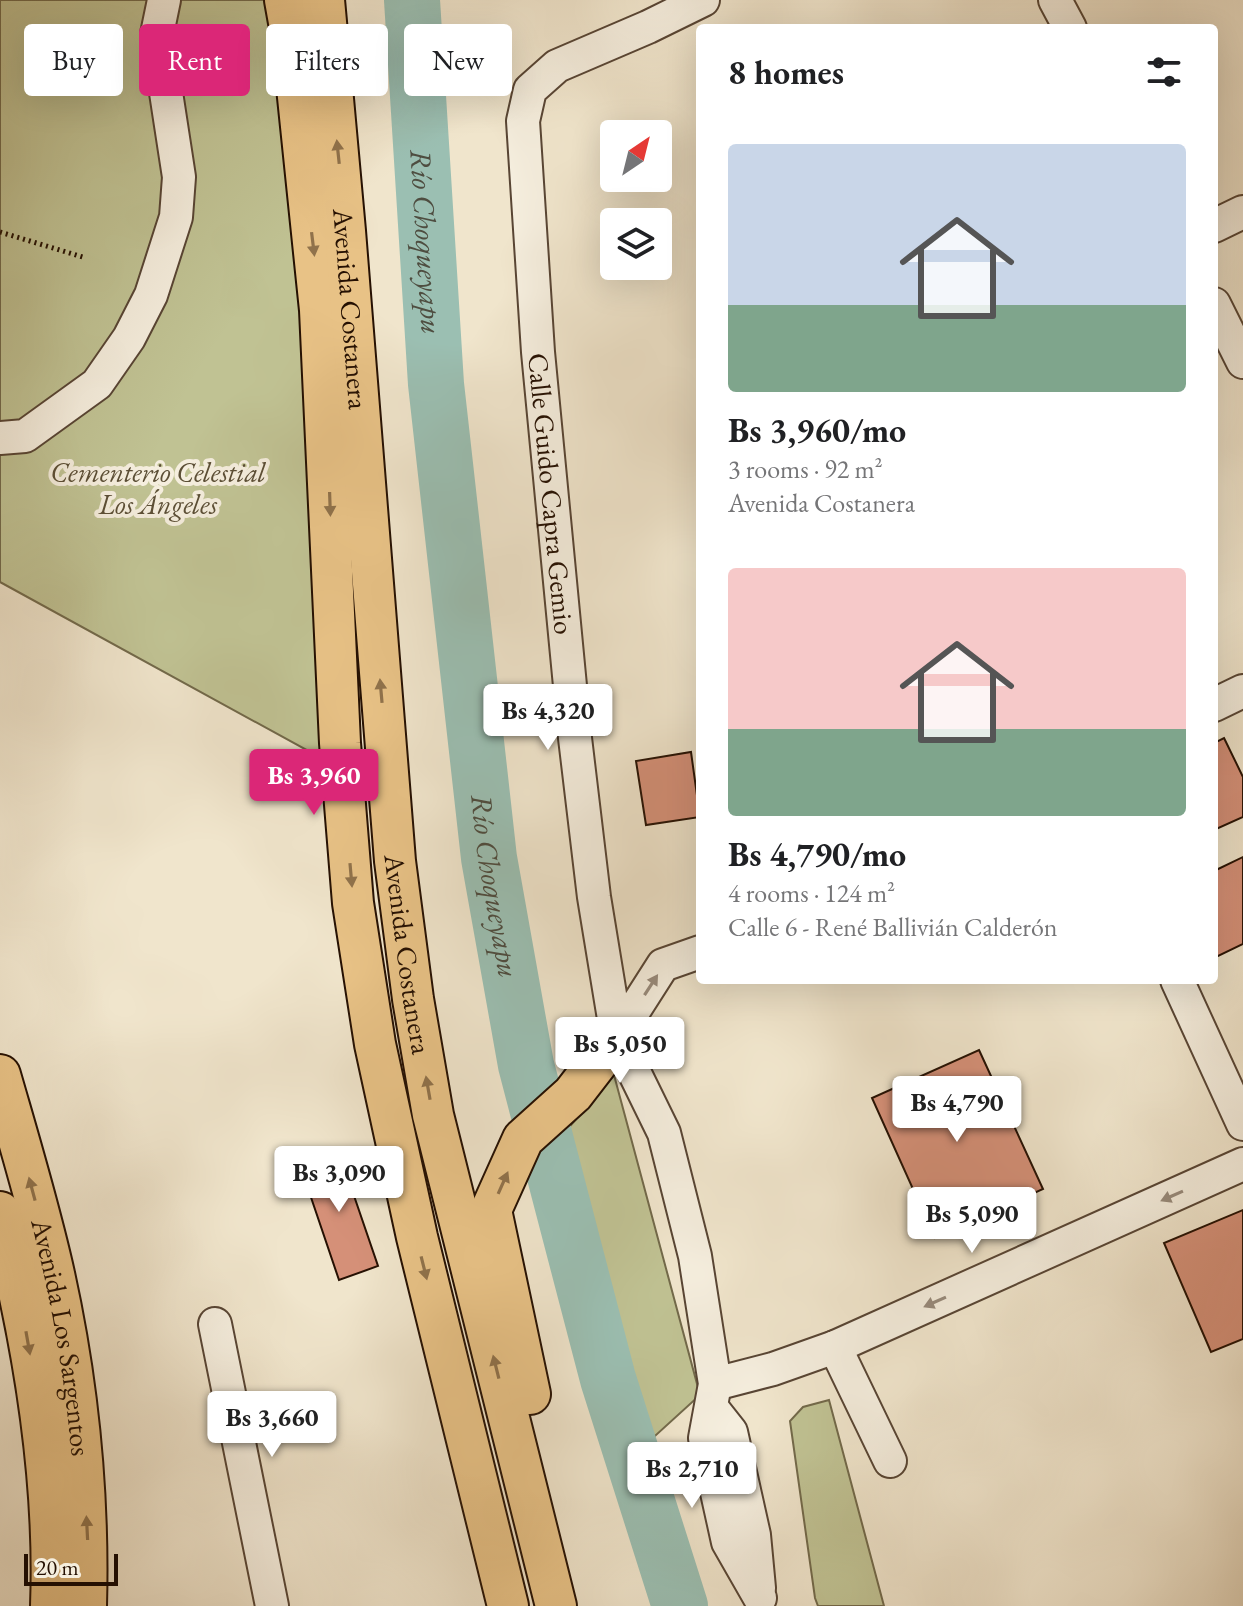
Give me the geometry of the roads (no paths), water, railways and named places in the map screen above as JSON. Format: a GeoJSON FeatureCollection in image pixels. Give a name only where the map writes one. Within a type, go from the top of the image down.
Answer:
{"type":"FeatureCollection","features":[{"type":"Feature","properties":{"kind":"main road","name":"Avenida Costanera"},"geometry":{"type":"LineString","coordinates":[[285,0],[292,39],[320,310],[340,743],[353,903],[375,1044],[417,1237],[508,1606]]}},
{"type":"Feature","properties":{"kind":"main road","name":"Avenida Costanera"},"geometry":{"type":"LineString","coordinates":[[324,0],[393,845],[413,999],[433,1115],[556,1606]]}},
{"type":"Feature","properties":{"kind":"main road"},"geometry":{"type":"LineString","coordinates":[[538,1534],[537,1427],[491,1210],[523,1139],[573,1094],[617,1037]]}},
{"type":"Feature","properties":{"kind":"main road","name":"Avenida Los Sargentos"},"geometry":{"type":"LineString","coordinates":[[0,1075],[54,1275],[77,1414],[88,1535],[86,1606]]}},
{"type":"Feature","properties":{"kind":"main road","name":"Avenida Los Sargentos"},"geometry":{"type":"LineString","coordinates":[[0,1212],[15,1269],[41,1415],[53,1543],[51,1606]]}},
{"type":"Feature","properties":{"kind":"street"},"geometry":{"type":"LineString","coordinates":[[0,438],[25,436],[97,384],[129,338],[151,295],[176,217],[179,177],[157,34],[164,0]]}},
{"type":"Feature","properties":{"kind":"street"},"geometry":{"type":"LineString","coordinates":[[648,14],[703,0]]}},
{"type":"Feature","properties":{"kind":"street"},"geometry":{"type":"LineString","coordinates":[[1055,0],[1068,24]]}},
{"type":"Feature","properties":{"kind":"street","name":"Calle Guido Capra Gemio"},"geometry":{"type":"LineString","coordinates":[[648,14],[557,66],[530,90],[523,121],[541,383],[575,738],[594,897],[617,1037],[664,1133],[695,1256],[713,1396]]}},
{"type":"Feature","properties":{"kind":"street"},"geometry":{"type":"LineString","coordinates":[[1218,224],[1243,212]]}},
{"type":"Feature","properties":{"kind":"street"},"geometry":{"type":"LineString","coordinates":[[1218,312],[1243,362]]}},
{"type":"Feature","properties":{"kind":"street"},"geometry":{"type":"LineString","coordinates":[[1218,703],[1243,691]]}},
{"type":"Feature","properties":{"kind":"street"},"geometry":{"type":"LineString","coordinates":[[617,1037],[663,965],[696,953]]}},
{"type":"Feature","properties":{"kind":"street"},"geometry":{"type":"LineString","coordinates":[[1179,984],[1243,1124]]}},
{"type":"Feature","properties":{"kind":"street"},"geometry":{"type":"LineString","coordinates":[[761,1602],[754,1535],[731,1432],[713,1396],[773,1369],[835,1347],[1243,1164]]}},
{"type":"Feature","properties":{"kind":"street"},"geometry":{"type":"LineString","coordinates":[[215,1324],[272,1606]]}},
{"type":"Feature","properties":{"kind":"street"},"geometry":{"type":"LineString","coordinates":[[835,1347],[890,1461]]}},
{"type":"Feature","properties":{"kind":"waterway","name":"Río Choqueyapu"},"geometry":{"type":"LineString","coordinates":[[412,0],[436,384],[489,858],[526,1065],[608,1379],[680,1606]]}},
{"type":"Feature","properties":{"kind":"park label","name":"Cementerio Celestial Los Ángeles"},"geometry":{"type":"Point","coordinates":[158,488]}}]}
